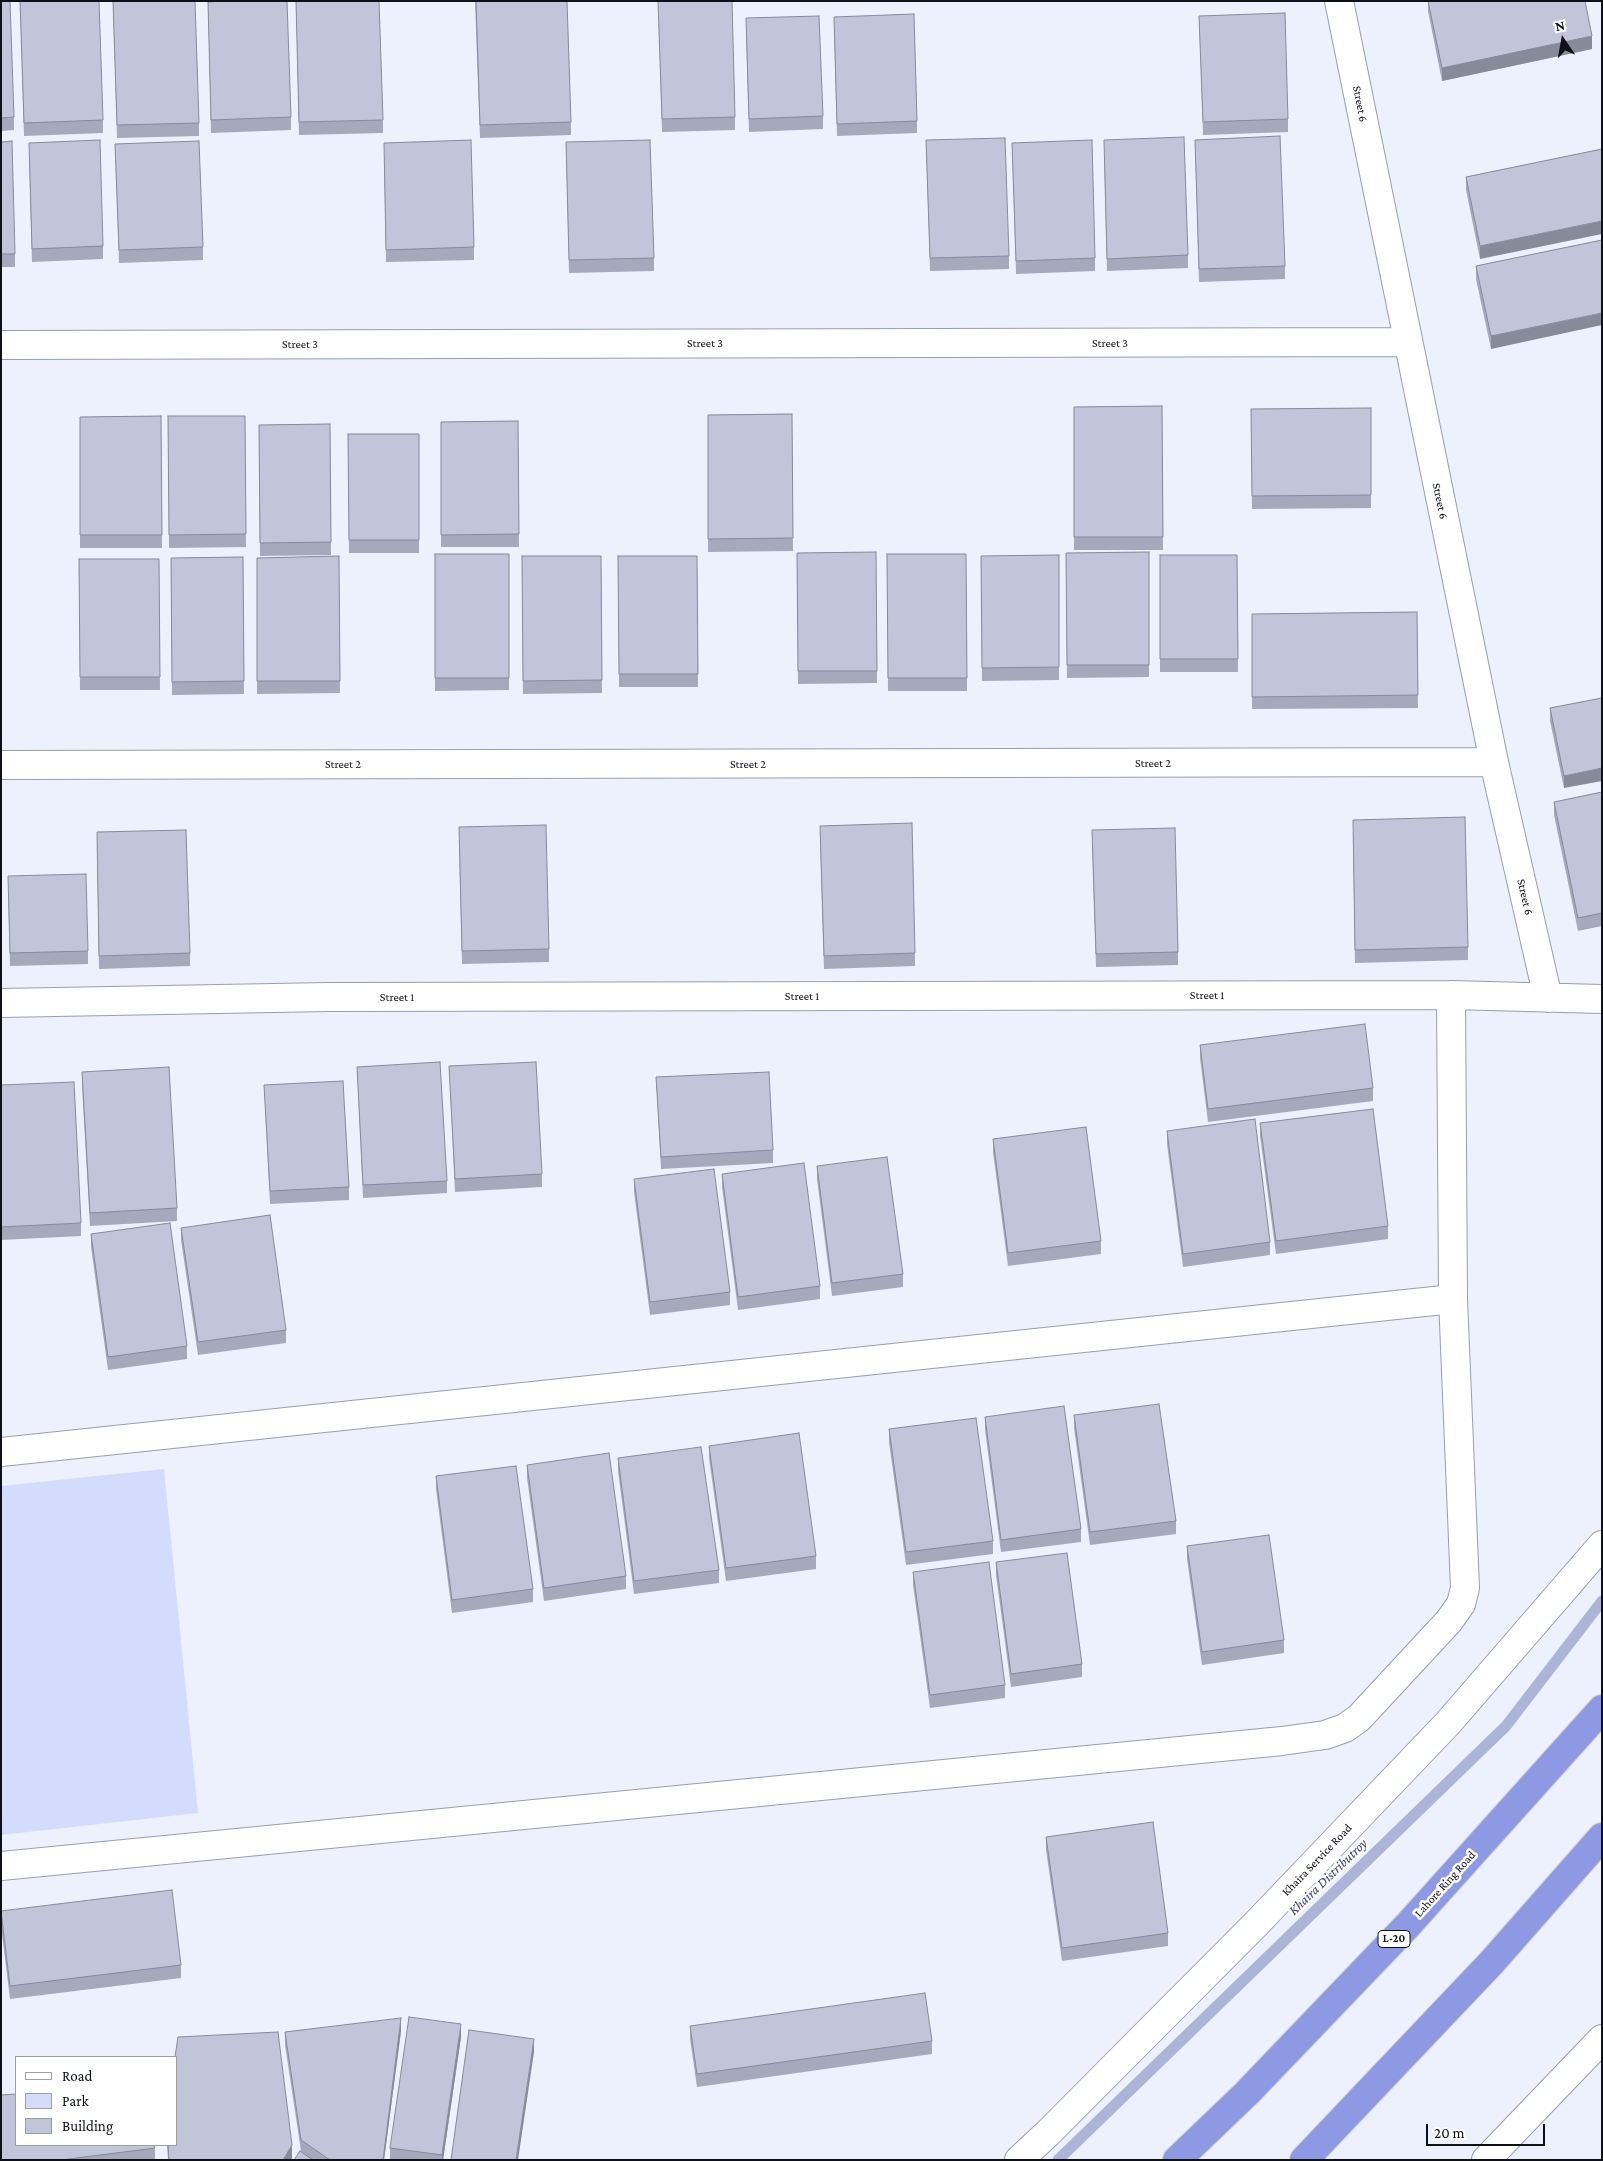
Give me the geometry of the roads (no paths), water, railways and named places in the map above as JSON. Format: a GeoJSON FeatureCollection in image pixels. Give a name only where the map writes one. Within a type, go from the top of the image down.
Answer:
{"type":"FeatureCollection","features":[{"type":"Feature","properties":{"kind":"highway","name":"Lahore Ring Road"},"geometry":{"type":"LineString","coordinates":[[1177,2160],[1247,2093],[1408,1925],[1602,1709]]}},
{"type":"Feature","properties":{"kind":"highway"},"geometry":{"type":"LineString","coordinates":[[1304,2160],[1492,1962],[1602,1837]]}},
{"type":"Feature","properties":{"kind":"street","name":"Street 6"},"geometry":{"type":"LineString","coordinates":[[1339,1],[1494,762],[1548,998]]}},
{"type":"Feature","properties":{"kind":"street","name":"Street 3"},"geometry":{"type":"LineString","coordinates":[[1,345],[1408,342]]}},
{"type":"Feature","properties":{"kind":"street","name":"Street 2"},"geometry":{"type":"LineString","coordinates":[[1,765],[1494,762]]}},
{"type":"Feature","properties":{"kind":"street","name":"Street 1"},"geometry":{"type":"LineString","coordinates":[[1,1003],[328,997],[1451,995],[1602,999]]}},
{"type":"Feature","properties":{"kind":"street"},"geometry":{"type":"LineString","coordinates":[[1,1866],[1282,1741],[1325,1735],[1345,1728],[1359,1718],[1449,1621],[1460,1604],[1465,1588],[1453,1299],[1451,995]]}},
{"type":"Feature","properties":{"kind":"street"},"geometry":{"type":"LineString","coordinates":[[1,1452],[1453,1299]]}},
{"type":"Feature","properties":{"kind":"street","name":"Khaira Service Road"},"geometry":{"type":"LineString","coordinates":[[1018,2160],[1048,2133],[1256,1924],[1441,1730],[1602,1545]]}},
{"type":"Feature","properties":{"kind":"street"},"geometry":{"type":"LineString","coordinates":[[1486,2160],[1602,2039]]}},
{"type":"Feature","properties":{"kind":"waterway","name":"Khaira Distributroy"},"geometry":{"type":"LineString","coordinates":[[1058,2160],[1506,1726],[1602,1601]]}}]}
